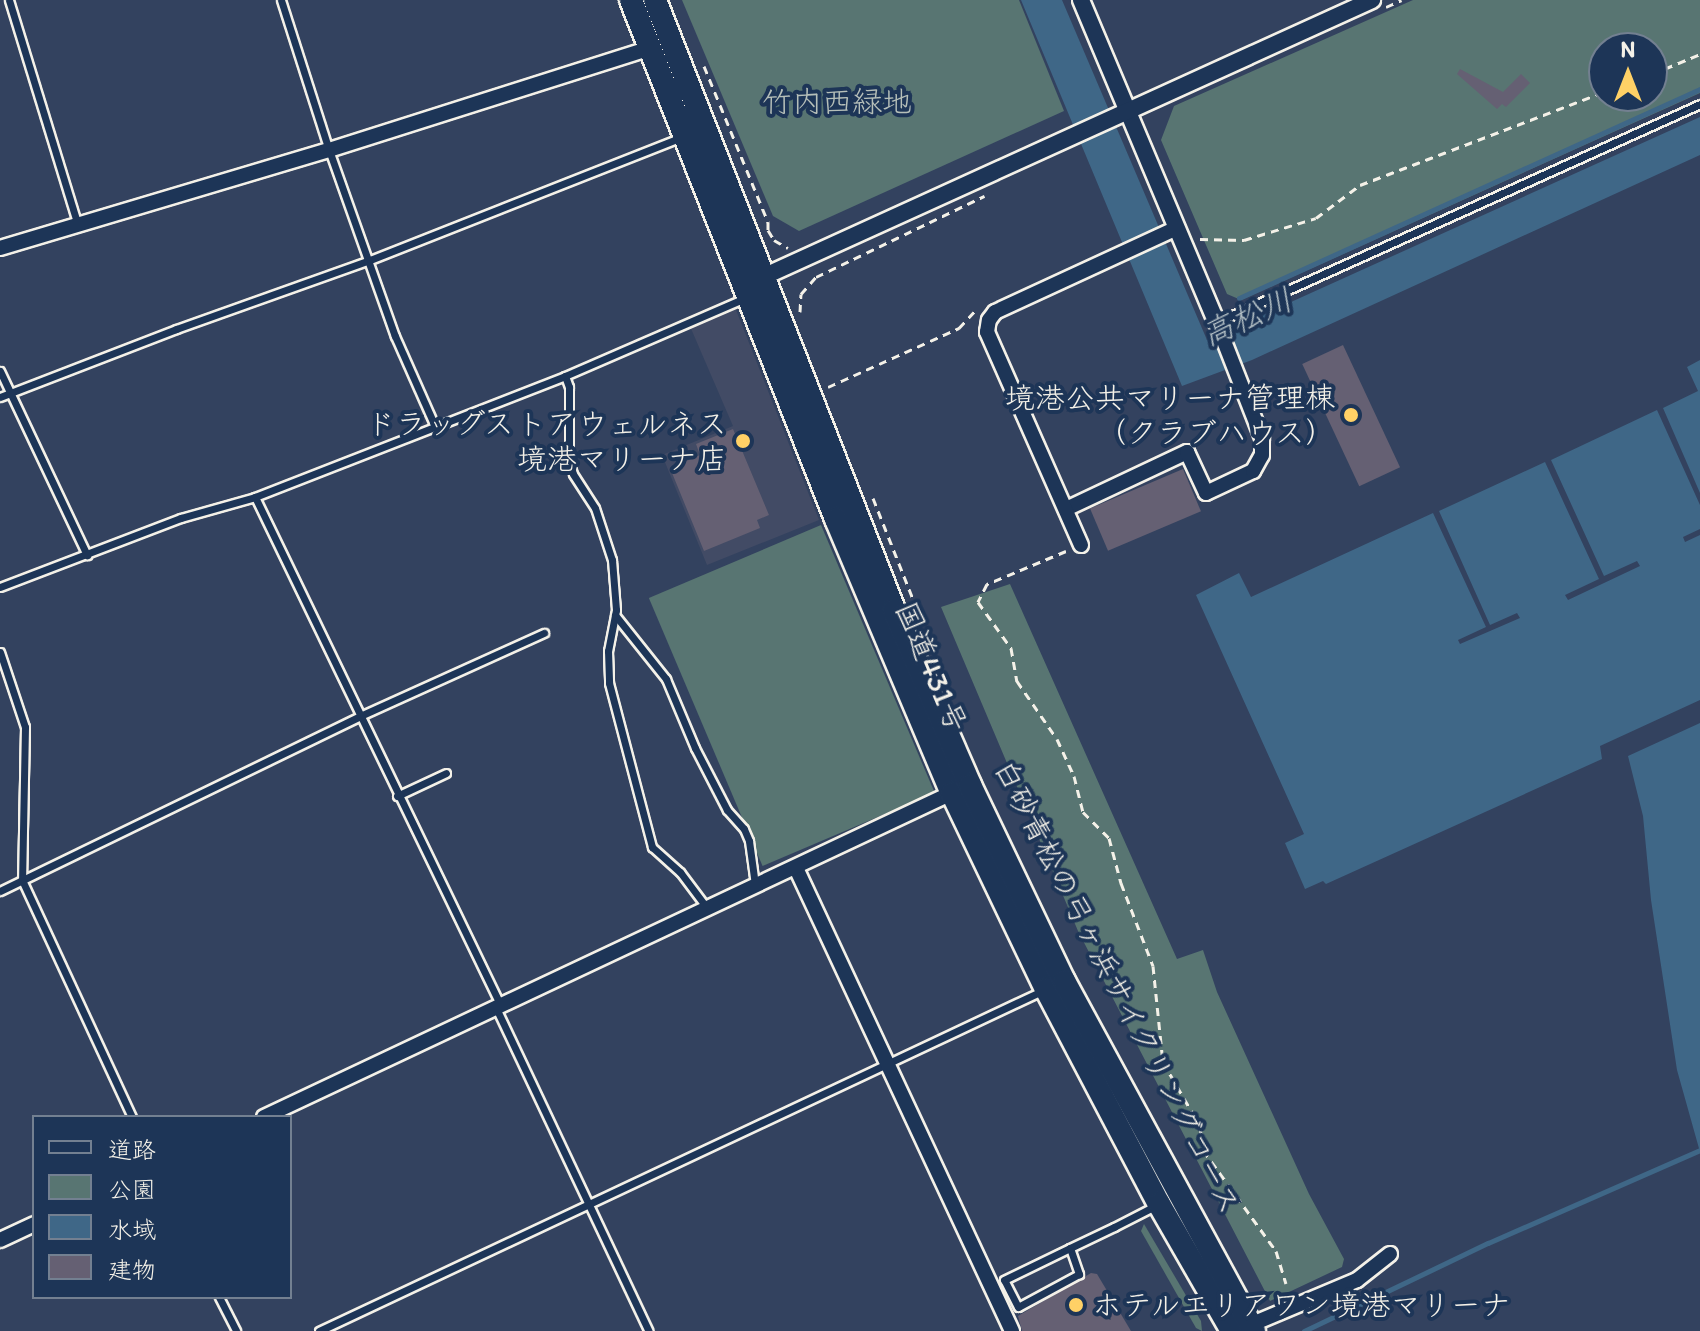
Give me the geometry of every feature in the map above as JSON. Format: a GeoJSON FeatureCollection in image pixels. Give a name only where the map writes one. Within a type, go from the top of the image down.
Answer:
{"type":"FeatureCollection","features":[{"type":"Feature","properties":{"kind":"highway","name":"国道431号"},"geometry":{"type":"LineString","coordinates":[[631,0],[836,519],[961,789],[1046,989],[1159,1204],[1245,1329]]}},
{"type":"Feature","properties":{"kind":"highway","name":"国道431号"},"geometry":{"type":"LineString","coordinates":[[655,0],[768,282],[961,789],[1245,1329]]}},
{"type":"Feature","properties":{"kind":"street"},"geometry":{"type":"LineString","coordinates":[[1066,509],[1187,452],[1206,493],[1253,471],[1262,455],[1262,438],[1235,366],[1081,0]]}},
{"type":"Feature","properties":{"kind":"street"},"geometry":{"type":"LineString","coordinates":[[747,290],[1128,110],[1373,6]]}},
{"type":"Feature","properties":{"kind":"street"},"geometry":{"type":"LineString","coordinates":[[0,248],[79,227],[650,48]]}},
{"type":"Feature","properties":{"kind":"street"},"geometry":{"type":"LineString","coordinates":[[1081,545],[987,332],[989,320],[995,312],[1177,228]]}},
{"type":"Feature","properties":{"kind":"street"},"geometry":{"type":"LineString","coordinates":[[268,1115],[961,789]]}},
{"type":"Feature","properties":{"kind":"street"},"geometry":{"type":"LineString","coordinates":[[796,868],[884,1064],[1012,1331]]}},
{"type":"Feature","properties":{"kind":"street"},"geometry":{"type":"LineString","coordinates":[[0,1240],[32,1225]]}},
{"type":"Feature","properties":{"kind":"street"},"geometry":{"type":"LineString","coordinates":[[1245,1329],[1357,1280],[1390,1254]]}},
{"type":"Feature","properties":{"kind":"lane"},"geometry":{"type":"LineString","coordinates":[[9,0],[79,227]]}},
{"type":"Feature","properties":{"kind":"lane"},"geometry":{"type":"LineString","coordinates":[[281,0],[329,150],[395,336],[434,424]]}},
{"type":"Feature","properties":{"kind":"lane"},"geometry":{"type":"LineString","coordinates":[[1219,327],[1700,104]]}},
{"type":"Feature","properties":{"kind":"lane"},"geometry":{"type":"LineString","coordinates":[[0,397],[176,329],[370,260],[685,137]]}},
{"type":"Feature","properties":{"kind":"lane"},"geometry":{"type":"LineString","coordinates":[[0,587],[181,518],[255,497],[434,424],[565,376],[747,290]]}},
{"type":"Feature","properties":{"kind":"lane"},"geometry":{"type":"LineString","coordinates":[[0,371],[87,555]]}},
{"type":"Feature","properties":{"kind":"lane"},"geometry":{"type":"LineString","coordinates":[[565,376],[569,387],[569,458],[573,474],[595,508],[612,560],[616,584],[615,615],[608,651],[609,683],[652,847],[680,872],[707,908]]}},
{"type":"Feature","properties":{"kind":"lane"},"geometry":{"type":"LineString","coordinates":[[255,497],[649,1331]]}},
{"type":"Feature","properties":{"kind":"lane"},"geometry":{"type":"LineString","coordinates":[[615,615],[666,679],[695,748],[727,810],[744,829],[749,841],[755,886]]}},
{"type":"Feature","properties":{"kind":"lane"},"geometry":{"type":"LineString","coordinates":[[0,891],[360,716],[544,633]]}},
{"type":"Feature","properties":{"kind":"lane"},"geometry":{"type":"LineString","coordinates":[[0,652],[4,675],[25,727],[22,880],[131,1115]]}},
{"type":"Feature","properties":{"kind":"lane"},"geometry":{"type":"LineString","coordinates":[[397,796],[446,773]]}},
{"type":"Feature","properties":{"kind":"lane"},"geometry":{"type":"LineString","coordinates":[[319,1331],[1046,989]]}},
{"type":"Feature","properties":{"kind":"lane"},"geometry":{"type":"LineString","coordinates":[[1070,1248],[1079,1274],[1018,1307],[1004,1280],[1159,1204]]}},
{"type":"Feature","properties":{"kind":"lane"},"geometry":{"type":"LineString","coordinates":[[220,1299],[236,1331]]}},
{"type":"Feature","properties":{"kind":"path"},"geometry":{"type":"LineString","coordinates":[[1373,6],[1402,0]]}},
{"type":"Feature","properties":{"kind":"path"},"geometry":{"type":"LineString","coordinates":[[1668,67],[1700,54]]}},
{"type":"Feature","properties":{"kind":"path"},"geometry":{"type":"LineString","coordinates":[[699,55],[768,222],[768,230],[774,240],[791,249]]}},
{"type":"Feature","properties":{"kind":"path"},"geometry":{"type":"LineString","coordinates":[[1195,239],[1244,240],[1316,218],[1360,185],[1588,98]]}},
{"type":"Feature","properties":{"kind":"path"},"geometry":{"type":"LineString","coordinates":[[803,321],[798,307],[801,294],[816,277],[984,196]]}},
{"type":"Feature","properties":{"kind":"path"},"geometry":{"type":"LineString","coordinates":[[869,489],[920,618]]}},
{"type":"Feature","properties":{"kind":"path"},"geometry":{"type":"LineString","coordinates":[[1081,545],[987,584],[978,602],[1011,648],[1017,681],[1057,739],[1074,776],[1083,812],[1109,838],[1121,883],[1153,966],[1163,1062],[1200,1126],[1203,1150],[1276,1251],[1286,1283]]}},
{"type":"Feature","properties":{"kind":"shaded area","name":"ドラッグストアウェルネス 境港マリーナ店"},"geometry":{"type":"Polygon","coordinates":[[[736,310],[819,520],[707,565],[662,455],[733,426],[689,324],[723,311],[736,310]]]}},
{"type":"Feature","properties":{"kind":"green space","name":"竹内西緑地"},"geometry":{"type":"Polygon","coordinates":[[[682,0],[1019,0],[1064,111],[799,231],[773,216],[682,0]]]}},
{"type":"Feature","properties":{"kind":"green space"},"geometry":{"type":"Polygon","coordinates":[[[1413,0],[1700,0],[1700,93],[1668,107],[1668,32],[1588,32],[1588,112],[1658,112],[1241,300],[1227,294],[1161,140],[1174,106],[1413,0]]]}},
{"type":"Feature","properties":{"kind":"green space"},"geometry":{"type":"Polygon","coordinates":[[[821,525],[935,793],[763,866],[649,598],[821,525]]]}},
{"type":"Feature","properties":{"kind":"green space"},"geometry":{"type":"Polygon","coordinates":[[[1010,584],[1177,959],[1203,950],[1217,992],[1309,1194],[1344,1259],[1342,1267],[1270,1301],[1078,931],[941,607],[1010,584]]]}},
{"type":"Feature","properties":{"kind":"green space"},"geometry":{"type":"Polygon","coordinates":[[[1144,1224],[1201,1321],[1202,1331],[1196,1328],[1141,1231],[1144,1224]]]}},
{"type":"Feature","properties":{"kind":"water"},"geometry":{"type":"Polygon","coordinates":[[[1021,0],[1062,0],[1207,340],[1700,117],[1700,155],[1252,360],[1182,386],[1021,0]]]}},
{"type":"Feature","properties":{"kind":"water"},"geometry":{"type":"Polygon","coordinates":[[[1700,360],[1700,493],[1663,408],[1698,391],[1687,367],[1700,360]]]}},
{"type":"Feature","properties":{"kind":"water"},"geometry":{"type":"Polygon","coordinates":[[[1657,410],[1700,505],[1700,529],[1683,537],[1685,542],[1700,535],[1700,700],[1600,746],[1602,759],[1326,884],[1323,881],[1305,889],[1285,843],[1304,834],[1196,595],[1239,573],[1251,597],[1433,513],[1486,627],[1458,640],[1460,644],[1520,618],[1517,613],[1490,625],[1439,511],[1545,462],[1599,579],[1565,595],[1568,600],[1640,566],[1637,561],[1604,576],[1551,460],[1657,410]]]}},
{"type":"Feature","properties":{"kind":"water"},"geometry":{"type":"Polygon","coordinates":[[[1700,723],[1700,1152],[1677,1070],[1651,900],[1643,816],[1628,756],[1700,723]]]}},
{"type":"Feature","properties":{"kind":"building"},"geometry":{"type":"Polygon","coordinates":[[[1460,69],[1503,92],[1521,74],[1530,83],[1506,107],[1502,104],[1497,109],[1457,74],[1460,69]]]}},
{"type":"Feature","properties":{"kind":"building","name":"境港公共マリーナ管理棟 （クラブハウス）"},"geometry":{"type":"Polygon","coordinates":[[[1343,345],[1400,467],[1359,486],[1302,364],[1343,345]]]}},
{"type":"Feature","properties":{"kind":"building"},"geometry":{"type":"Polygon","coordinates":[[[733,429],[769,515],[757,520],[760,528],[704,551],[670,468],[700,455],[696,444],[733,429]]]}},
{"type":"Feature","properties":{"kind":"building"},"geometry":{"type":"Polygon","coordinates":[[[1183,469],[1201,511],[1108,551],[1090,508],[1183,469]]]}},
{"type":"Feature","properties":{"kind":"building","name":"ホテルエリアワン境港マリーナ"},"geometry":{"type":"Polygon","coordinates":[[[1091,1273],[1097,1274],[1131,1331],[1022,1331],[1018,1316],[1091,1273]]]}},
{"type":"Feature","properties":{"kind":"waterway","name":"高松川"},"geometry":{"type":"LineString","coordinates":[[1239,298],[1700,89]]}},
{"type":"Feature","properties":{"kind":"waterway"},"geometry":{"type":"LineString","coordinates":[[1304,1331],[1488,1243],[1700,1150]]}},
{"type":"Feature","properties":{"kind":"place","name":"境港公共マリーナ管理棟 （クラブハウス）"},"geometry":{"type":"Point","coordinates":[1351,415]}},
{"type":"Feature","properties":{"kind":"place","name":"ドラッグストアウェルネス 境港マリーナ店"},"geometry":{"type":"Point","coordinates":[743,441]}},
{"type":"Feature","properties":{"kind":"place","name":"ホテルエリアワン境港マリーナ"},"geometry":{"type":"Point","coordinates":[1076,1305]}}]}
